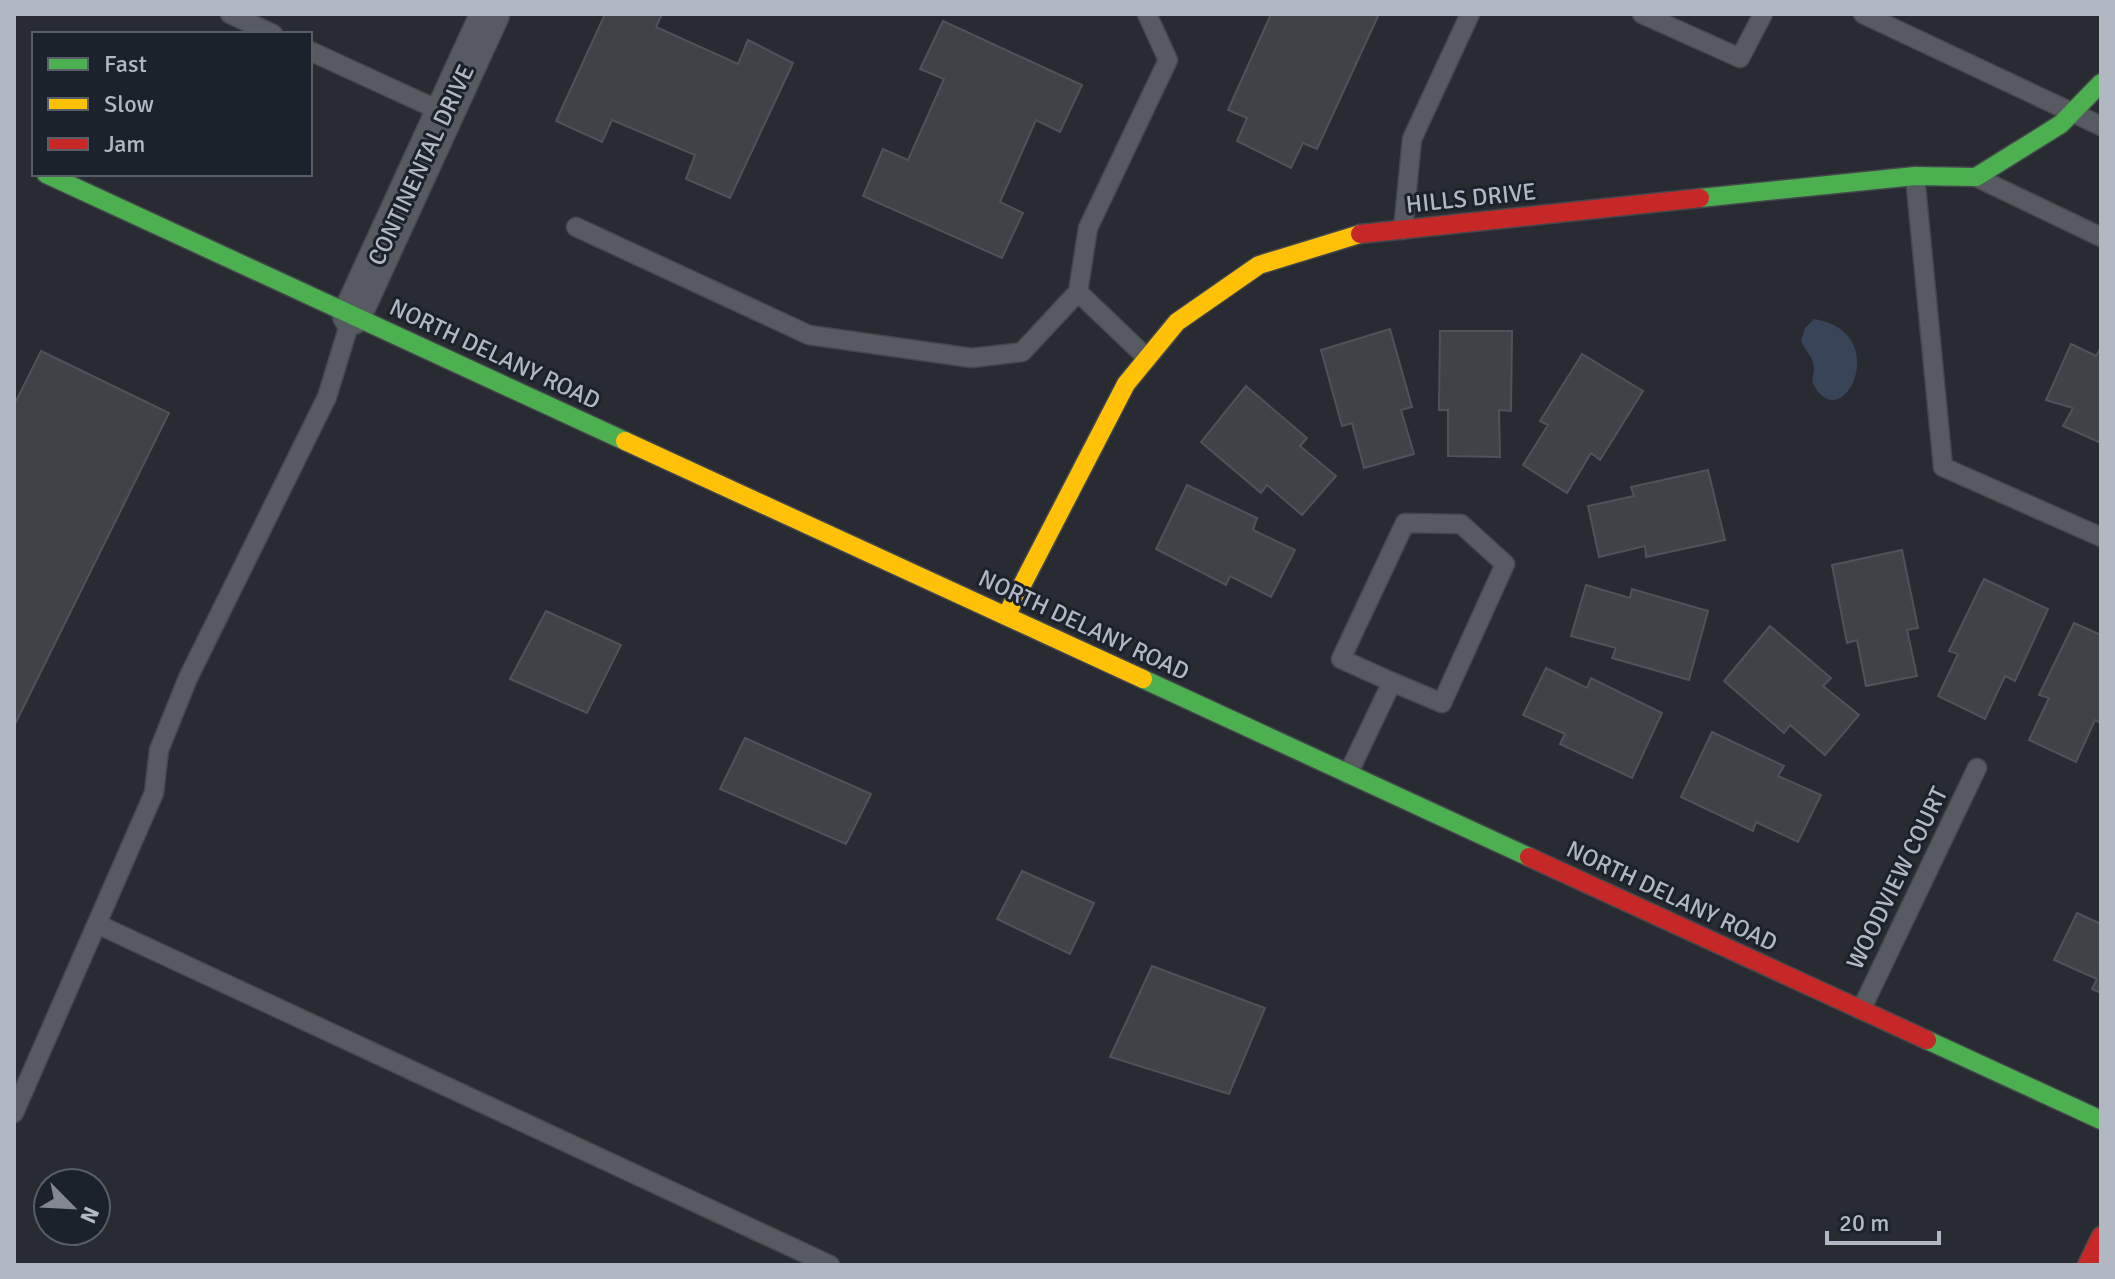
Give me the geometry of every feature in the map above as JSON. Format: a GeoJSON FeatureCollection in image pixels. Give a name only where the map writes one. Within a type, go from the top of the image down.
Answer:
{"type":"FeatureCollection","features":[{"type":"Feature","properties":{"kind":"street","name":"CONTINENTAL DRIVE"},"geometry":{"type":"LineString","coordinates":[[352,315],[490,14]]}},
{"type":"Feature","properties":{"kind":"street"},"geometry":{"type":"LineString","coordinates":[[1976,177],[2072,113],[2101,83]]}},
{"type":"Feature","properties":{"kind":"street","name":"NORTH DELANY ROAD"},"geometry":{"type":"LineString","coordinates":[[50,176],[2101,1120]]}},
{"type":"Feature","properties":{"kind":"street","name":"HILLS DRIVE"},"geometry":{"type":"LineString","coordinates":[[1006,616],[1126,384],[1177,322],[1259,265],[1357,234],[1915,176],[1976,177]]}},
{"type":"Feature","properties":{"kind":"street"},"geometry":{"type":"LineString","coordinates":[[2087,1265],[2101,1236]]}},
{"type":"Feature","properties":{"kind":"lane"},"geometry":{"type":"LineString","coordinates":[[230,14],[269,32]]}},
{"type":"Feature","properties":{"kind":"lane"},"geometry":{"type":"LineString","coordinates":[[576,227],[809,335],[972,358],[1022,352],[1078,292],[1088,228],[1168,60],[1147,14]]}},
{"type":"Feature","properties":{"kind":"lane"},"geometry":{"type":"LineString","coordinates":[[1403,230],[1412,139],[1470,14]]}},
{"type":"Feature","properties":{"kind":"lane"},"geometry":{"type":"LineString","coordinates":[[1642,14],[1740,58],[1763,14]]}},
{"type":"Feature","properties":{"kind":"lane"},"geometry":{"type":"LineString","coordinates":[[1863,14],[2101,126]]}},
{"type":"Feature","properties":{"kind":"lane"},"geometry":{"type":"LineString","coordinates":[[312,52],[445,113]]}},
{"type":"Feature","properties":{"kind":"lane"},"geometry":{"type":"LineString","coordinates":[[1915,176],[1943,467],[2101,537]]}},
{"type":"Feature","properties":{"kind":"lane"},"geometry":{"type":"LineString","coordinates":[[1976,177],[2101,237]]}},
{"type":"Feature","properties":{"kind":"lane"},"geometry":{"type":"LineString","coordinates":[[1078,292],[1147,358]]}},
{"type":"Feature","properties":{"kind":"lane"},"geometry":{"type":"LineString","coordinates":[[14,1113],[154,793],[159,750],[188,678],[327,397],[352,315]]}},
{"type":"Feature","properties":{"kind":"lane"},"geometry":{"type":"LineString","coordinates":[[1405,523],[1461,524],[1505,564],[1442,703],[1392,682],[1341,659],[1405,523]]}},
{"type":"Feature","properties":{"kind":"lane"},"geometry":{"type":"LineString","coordinates":[[1348,774],[1392,682]]}},
{"type":"Feature","properties":{"kind":"lane","name":"WOODVIEW COURT"},"geometry":{"type":"LineString","coordinates":[[1861,1010],[1977,768]]}},
{"type":"Feature","properties":{"kind":"lane"},"geometry":{"type":"LineString","coordinates":[[97,924],[830,1265]]}},
{"type":"Feature","properties":{"kind":"water"},"geometry":{"type":"Polygon","coordinates":[[[1814,319],[1838,328],[1852,342],[1857,359],[1855,376],[1849,390],[1838,399],[1827,399],[1813,382],[1813,361],[1801,341],[1805,328],[1814,319]]]}},
{"type":"Feature","properties":{"kind":"building"},"geometry":{"type":"Polygon","coordinates":[[[605,14],[662,14],[656,27],[738,64],[748,40],[793,63],[730,198],[686,179],[695,155],[612,120],[602,142],[556,121],[605,14]]]}},
{"type":"Feature","properties":{"kind":"building"},"geometry":{"type":"Polygon","coordinates":[[[1271,14],[1379,14],[1317,149],[1303,143],[1291,168],[1237,141],[1247,118],[1228,110],[1271,14]]]}},
{"type":"Feature","properties":{"kind":"building"},"geometry":{"type":"Polygon","coordinates":[[[943,21],[1082,85],[1060,132],[1036,120],[1000,202],[1023,213],[1002,258],[863,196],[883,149],[908,160],[944,79],[920,69],[943,21]]]}},
{"type":"Feature","properties":{"kind":"building"},"geometry":{"type":"Polygon","coordinates":[[[1390,329],[1412,407],[1401,410],[1414,454],[1364,468],[1352,423],[1342,426],[1321,350],[1390,329]]]}},
{"type":"Feature","properties":{"kind":"building"},"geometry":{"type":"Polygon","coordinates":[[[1440,331],[1512,331],[1511,411],[1499,410],[1500,457],[1448,456],[1448,410],[1439,410],[1440,331]]]}},
{"type":"Feature","properties":{"kind":"building"},"geometry":{"type":"Polygon","coordinates":[[[2071,344],[2096,356],[2101,347],[2101,443],[2063,426],[2073,408],[2046,400],[2071,344]]]}},
{"type":"Feature","properties":{"kind":"building"},"geometry":{"type":"Polygon","coordinates":[[[41,351],[169,413],[14,726],[14,405],[41,351]]]}},
{"type":"Feature","properties":{"kind":"building"},"geometry":{"type":"Polygon","coordinates":[[[1582,354],[1643,391],[1600,460],[1591,453],[1567,493],[1523,465],[1548,425],[1540,421],[1582,354]]]}},
{"type":"Feature","properties":{"kind":"building"},"geometry":{"type":"Polygon","coordinates":[[[1246,386],[1307,438],[1300,446],[1336,476],[1302,515],[1267,485],[1261,493],[1201,442],[1246,386]]]}},
{"type":"Feature","properties":{"kind":"building"},"geometry":{"type":"Polygon","coordinates":[[[1708,470],[1725,540],[1646,557],[1645,546],[1599,557],[1588,506],[1634,496],[1631,487],[1708,470]]]}},
{"type":"Feature","properties":{"kind":"building"},"geometry":{"type":"Polygon","coordinates":[[[1187,485],[1257,518],[1253,530],[1295,550],[1271,597],[1230,576],[1226,585],[1156,549],[1187,485]]]}},
{"type":"Feature","properties":{"kind":"building"},"geometry":{"type":"Polygon","coordinates":[[[1902,550],[1918,628],[1907,630],[1917,676],[1866,686],[1857,640],[1847,643],[1832,565],[1902,550]]]}},
{"type":"Feature","properties":{"kind":"building"},"geometry":{"type":"Polygon","coordinates":[[[1984,579],[2048,609],[2015,681],[2005,676],[1985,719],[1938,696],[1958,654],[1949,651],[1984,579]]]}},
{"type":"Feature","properties":{"kind":"building"},"geometry":{"type":"Polygon","coordinates":[[[1586,585],[1630,598],[1632,589],[1708,611],[1689,680],[1612,658],[1616,648],[1571,636],[1586,585]]]}},
{"type":"Feature","properties":{"kind":"building"},"geometry":{"type":"Polygon","coordinates":[[[546,611],[621,645],[587,713],[510,679],[546,611]]]}},
{"type":"Feature","properties":{"kind":"building"},"geometry":{"type":"Polygon","coordinates":[[[2074,623],[2101,635],[2101,723],[2095,720],[2076,762],[2029,740],[2049,698],[2039,695],[2074,623]]]}},
{"type":"Feature","properties":{"kind":"building"},"geometry":{"type":"Polygon","coordinates":[[[1770,626],[1831,678],[1823,686],[1859,715],[1825,755],[1790,725],[1784,733],[1724,681],[1770,626]]]}},
{"type":"Feature","properties":{"kind":"building"},"geometry":{"type":"Polygon","coordinates":[[[1546,668],[1587,688],[1591,678],[1662,713],[1632,778],[1560,744],[1565,734],[1523,715],[1546,668]]]}},
{"type":"Feature","properties":{"kind":"building"},"geometry":{"type":"Polygon","coordinates":[[[1712,732],[1784,766],[1778,776],[1821,795],[1798,842],[1756,822],[1753,831],[1681,797],[1712,732]]]}},
{"type":"Feature","properties":{"kind":"building"},"geometry":{"type":"Polygon","coordinates":[[[745,738],[871,794],[846,844],[720,789],[745,738]]]}},
{"type":"Feature","properties":{"kind":"building"},"geometry":{"type":"Polygon","coordinates":[[[1022,871],[1094,903],[1070,954],[997,919],[1022,871]]]}},
{"type":"Feature","properties":{"kind":"building"},"geometry":{"type":"Polygon","coordinates":[[[2077,913],[2101,924],[2101,993],[2092,989],[2097,979],[2054,960],[2077,913]]]}},
{"type":"Feature","properties":{"kind":"building"},"geometry":{"type":"Polygon","coordinates":[[[1152,966],[1265,1008],[1229,1094],[1110,1057],[1152,966]]]}},
{"type":"Feature","properties":{"kind":"traffic: fast"},"geometry":{"type":"LineString","coordinates":[[1700,198],[1915,176],[1976,177],[2061,124],[2101,83]]}},
{"type":"Feature","properties":{"kind":"traffic: fast"},"geometry":{"type":"LineString","coordinates":[[50,176],[625,441]]}},
{"type":"Feature","properties":{"kind":"traffic: fast"},"geometry":{"type":"LineString","coordinates":[[1143,679],[1529,857]]}},
{"type":"Feature","properties":{"kind":"traffic: fast"},"geometry":{"type":"LineString","coordinates":[[1927,1040],[2101,1120]]}},
{"type":"Feature","properties":{"kind":"traffic: slow"},"geometry":{"type":"LineString","coordinates":[[1006,616],[1126,384],[1177,322],[1259,265],[1360,234]]}},
{"type":"Feature","properties":{"kind":"traffic: slow"},"geometry":{"type":"LineString","coordinates":[[625,441],[1143,679]]}},
{"type":"Feature","properties":{"kind":"traffic: jam"},"geometry":{"type":"LineString","coordinates":[[1360,234],[1700,198]]}},
{"type":"Feature","properties":{"kind":"traffic: jam"},"geometry":{"type":"LineString","coordinates":[[1529,857],[1927,1040]]}},
{"type":"Feature","properties":{"kind":"traffic: jam"},"geometry":{"type":"LineString","coordinates":[[2087,1265],[2101,1236]]}}]}
